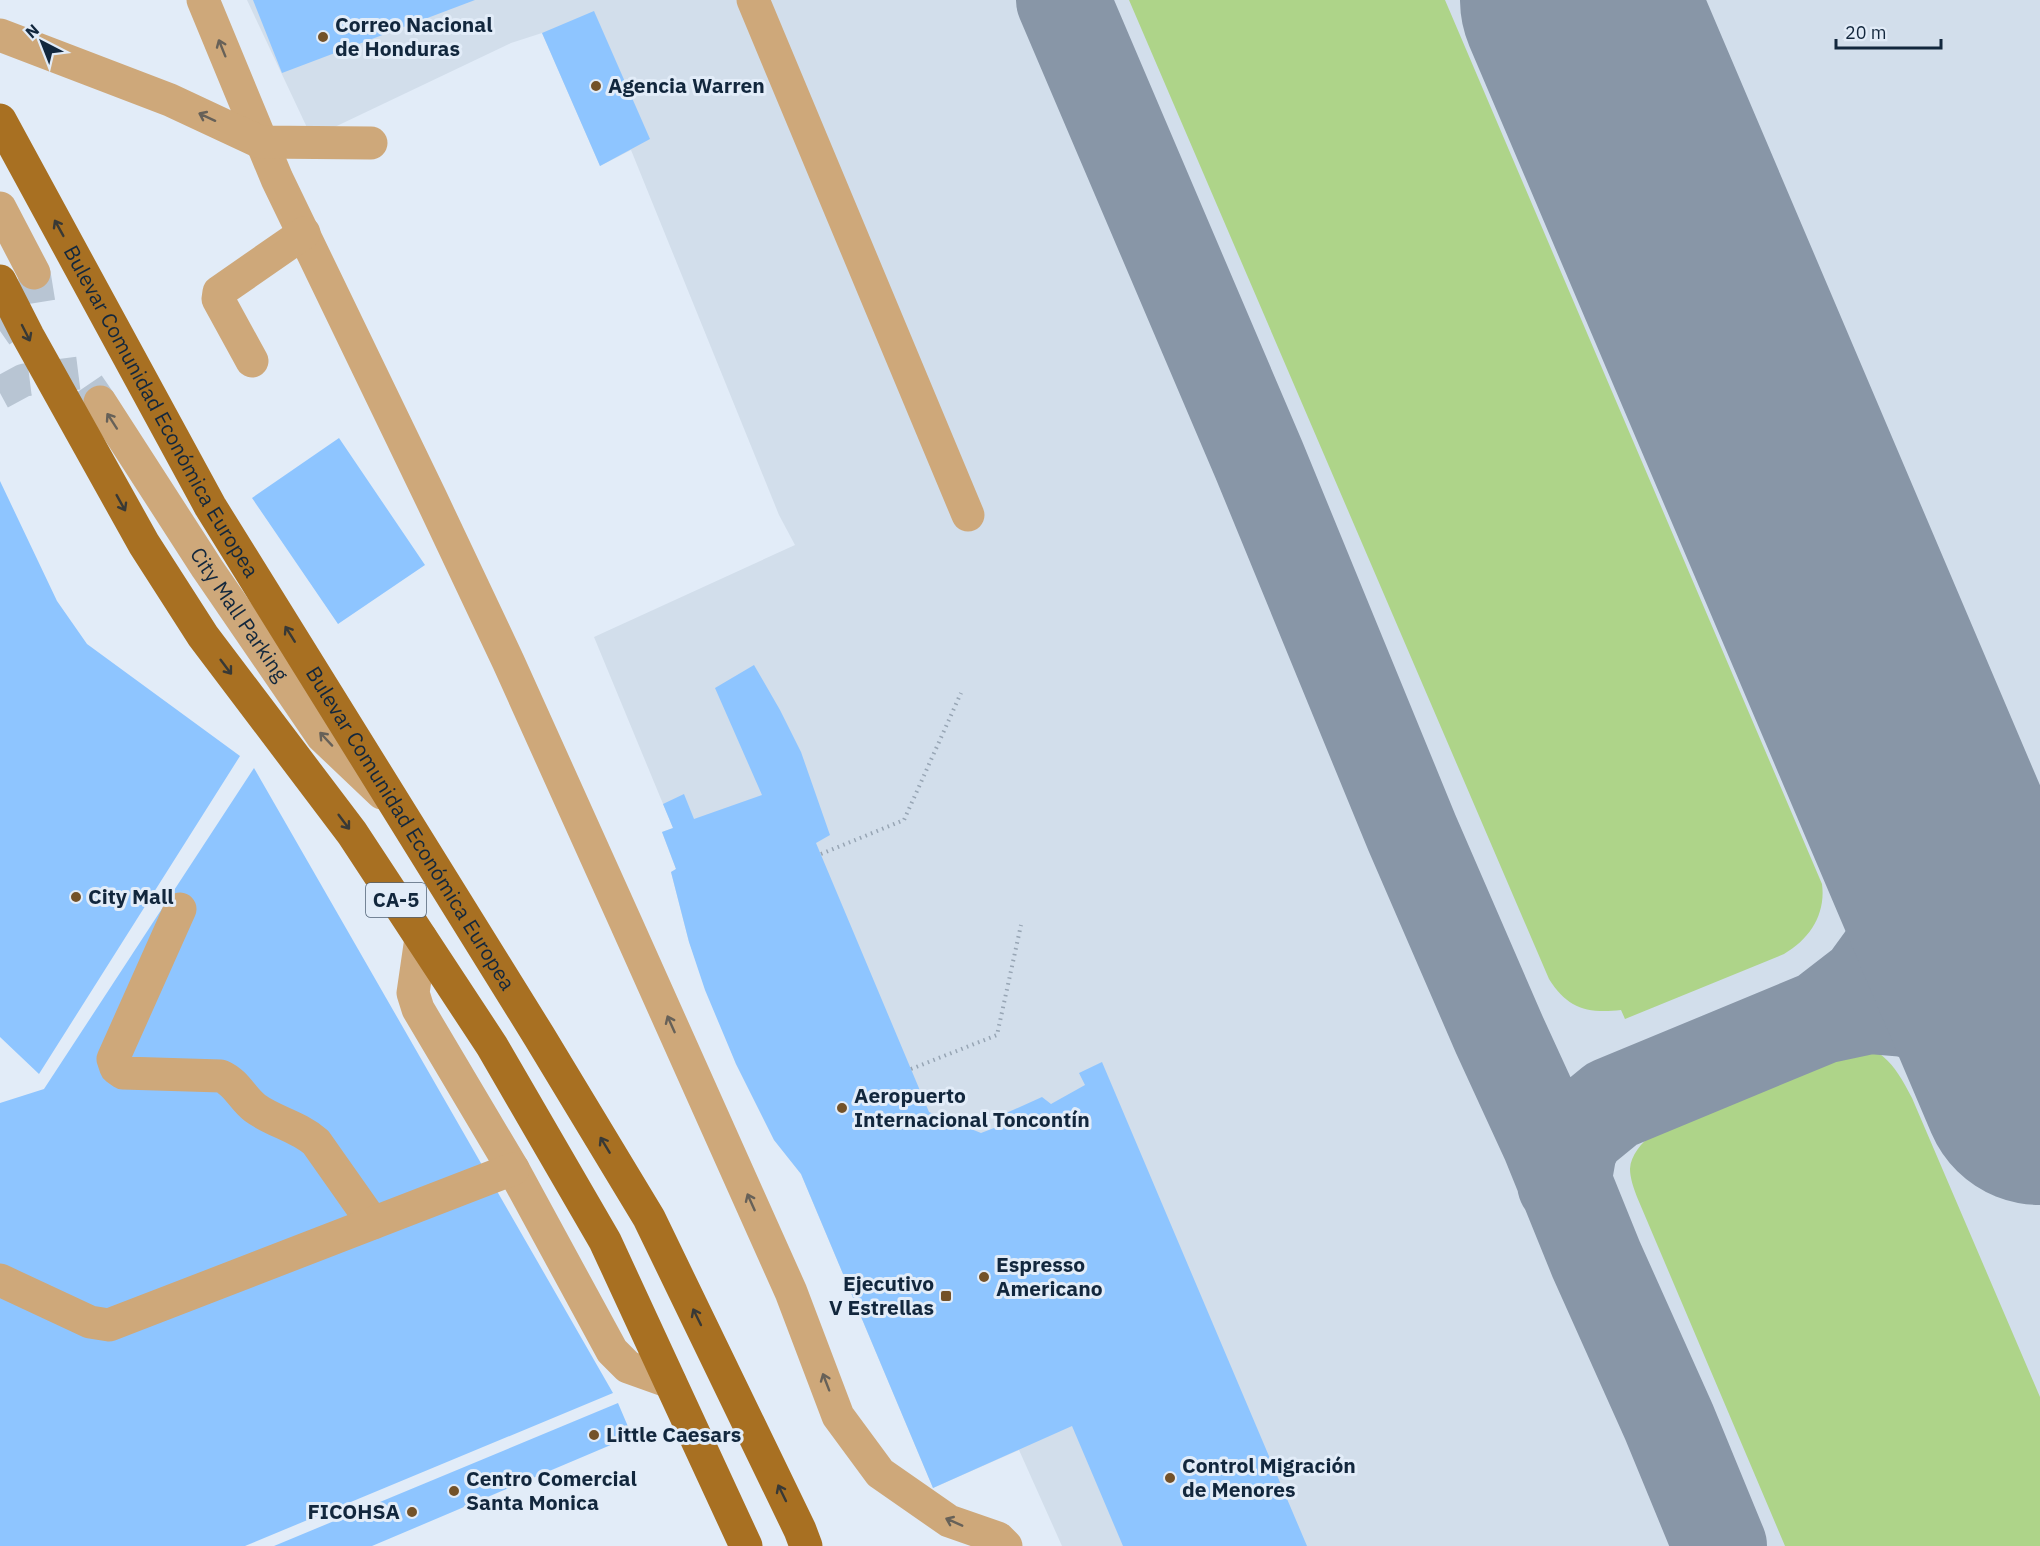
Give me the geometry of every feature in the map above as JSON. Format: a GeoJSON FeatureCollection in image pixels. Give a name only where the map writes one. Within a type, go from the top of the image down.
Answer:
{"type":"FeatureCollection","features":[{"type":"Feature","properties":{"kind":"main road","name":"Bulevar Comunidad Económica Europea"},"geometry":{"type":"LineString","coordinates":[[0,120],[210,506],[649,1218],[806,1546]]}},
{"type":"Feature","properties":{"kind":"main road","name":"CA-5"},"geometry":{"type":"LineString","coordinates":[[0,280],[28,336],[144,544],[197,627],[352,833],[492,1046],[605,1241],[746,1546]]}},
{"type":"Feature","properties":{"kind":"lane"},"geometry":{"type":"LineString","coordinates":[[203,0],[260,142],[513,672],[790,1292],[838,1416],[880,1473],[949,1521],[998,1538],[1006,1546]]}},
{"type":"Feature","properties":{"kind":"lane"},"geometry":{"type":"LineString","coordinates":[[753,0],[968,515]]}},
{"type":"Feature","properties":{"kind":"lane"},"geometry":{"type":"LineString","coordinates":[[0,35],[170,100],[260,142],[370,144]]}},
{"type":"Feature","properties":{"kind":"lane"},"geometry":{"type":"LineString","coordinates":[[0,208],[34,273]]}},
{"type":"Feature","properties":{"kind":"lane"},"geometry":{"type":"LineString","coordinates":[[252,361],[218,299],[219,291],[303,233]]}},
{"type":"Feature","properties":{"kind":"lane","name":"City Mall Parking"},"geometry":{"type":"LineString","coordinates":[[100,402],[207,568],[322,736],[398,809]]}},
{"type":"Feature","properties":{"kind":"lane"},"geometry":{"type":"LineString","coordinates":[[180,909],[113,1059],[116,1068],[123,1073],[221,1076],[231,1080],[254,1107],[306,1133],[316,1142],[373,1223]]}},
{"type":"Feature","properties":{"kind":"lane"},"geometry":{"type":"LineString","coordinates":[[421,938],[413,993],[418,1010],[513,1169],[612,1351],[628,1366],[670,1382]]}},
{"type":"Feature","properties":{"kind":"lane"},"geometry":{"type":"LineString","coordinates":[[0,1280],[72,1312],[90,1323],[109,1325],[513,1169]]}},
{"type":"Feature","properties":{"kind":"path"},"geometry":{"type":"LineString","coordinates":[[821,854],[904,820],[961,693]]}},
{"type":"Feature","properties":{"kind":"path"},"geometry":{"type":"LineString","coordinates":[[911,1069],[997,1035],[1022,925]]}},
{"type":"Feature","properties":{"kind":"shaded area","name":"Aeropuerto Internacional Toncontín"},"geometry":{"type":"Polygon","coordinates":[[[247,0],[2040,0],[2040,1546],[1062,1546],[1019,1450],[933,1488],[801,1174],[774,1140],[736,1064],[689,942],[671,872],[676,869],[662,832],[673,828],[594,637],[795,545],[779,515],[631,150],[600,166],[542,33],[511,43],[320,134],[311,136],[247,0]]]}},
{"type":"Feature","properties":{"kind":"green space"},"geometry":{"type":"Polygon","coordinates":[[[1129,0],[1445,0],[1822,884],[1823,895],[1819,915],[1809,933],[1793,948],[1784,954],[1625,1019],[1621,1010],[1598,1011],[1579,1007],[1563,997],[1556,989],[1549,979],[1129,0]]]}},
{"type":"Feature","properties":{"kind":"green space"},"geometry":{"type":"Polygon","coordinates":[[[1835,1043],[1863,1046],[1874,1050],[1891,1064],[1905,1085],[2040,1397],[2040,1546],[1785,1546],[1637,1197],[1630,1172],[1632,1159],[1637,1150],[1653,1134],[1691,1110],[1687,1100],[1835,1043]]]}},
{"type":"Feature","properties":{"kind":"building","name":"Correo Nacional de Honduras"},"geometry":{"type":"Polygon","coordinates":[[[253,0],[475,0],[282,73],[253,0]]]}},
{"type":"Feature","properties":{"kind":"building","name":"Agencia Warren"},"geometry":{"type":"Polygon","coordinates":[[[594,11],[650,139],[600,166],[542,33],[594,11]]]}},
{"type":"Feature","properties":{"kind":"building"},"geometry":{"type":"Polygon","coordinates":[[[339,438],[425,565],[338,624],[252,498],[339,438]]]}},
{"type":"Feature","properties":{"kind":"building","name":"City Mall"},"geometry":{"type":"Polygon","coordinates":[[[0,481],[57,601],[87,644],[240,756],[39,1074],[0,1037],[0,481]]]}},
{"type":"Feature","properties":{"kind":"building","name":"Aeropuerto Internacional Toncontín"},"geometry":{"type":"Polygon","coordinates":[[[754,665],[801,752],[830,835],[816,843],[929,1112],[981,1133],[1007,1123],[1004,1114],[1042,1097],[1051,1104],[1085,1085],[1079,1073],[1102,1062],[1307,1546],[1123,1546],[1072,1426],[933,1488],[801,1174],[774,1140],[736,1064],[705,990],[689,942],[671,872],[676,869],[662,832],[673,828],[663,804],[684,794],[694,819],[762,795],[715,688],[754,665]]]}},
{"type":"Feature","properties":{"kind":"building"},"geometry":{"type":"Polygon","coordinates":[[[254,768],[613,1393],[245,1546],[0,1546],[0,1103],[44,1089],[254,768]]]}},
{"type":"Feature","properties":{"kind":"building","name":"Centro Comercial Santa Monica"},"geometry":{"type":"Polygon","coordinates":[[[618,1403],[632,1436],[372,1546],[274,1546],[618,1403]]]}},
{"type":"Feature","properties":{"kind":"taxiway"},"geometry":{"type":"LineString","coordinates":[[1063,0],[1259,460],[1412,833],[1549,1143],[1596,1259],[1669,1422],[1720,1546]]}},
{"type":"Feature","properties":{"kind":"taxiway"},"geometry":{"type":"LineString","coordinates":[[1822,1017],[1866,983],[1890,950],[1909,907],[1919,859],[1898,752]]}},
{"type":"Feature","properties":{"kind":"taxiway"},"geometry":{"type":"LineString","coordinates":[[1564,1183],[1570,1149],[1579,1131],[1612,1104],[1822,1017],[1869,1007],[1905,1010],[1934,1017],[1979,1040],[2040,1098]]}},
{"type":"Feature","properties":{"kind":"runway"},"geometry":{"type":"LineString","coordinates":[[1578,0],[2040,1087]]}},
{"type":"Feature","properties":{"kind":"tunnel"},"geometry":{"type":"LineString","coordinates":[[0,331],[39,304],[34,273]]}},
{"type":"Feature","properties":{"kind":"tunnel"},"geometry":{"type":"LineString","coordinates":[[0,393],[24,380],[80,373],[100,402]]}},
{"type":"Feature","properties":{"kind":"place","name":"Correo Nacional de Honduras"},"geometry":{"type":"Point","coordinates":[323,37]}},
{"type":"Feature","properties":{"kind":"place","name":"Agencia Warren"},"geometry":{"type":"Point","coordinates":[596,86]}},
{"type":"Feature","properties":{"kind":"place","name":"City Mall"},"geometry":{"type":"Point","coordinates":[76,897]}},
{"type":"Feature","properties":{"kind":"place","name":"Aeropuerto Internacional Toncontín"},"geometry":{"type":"Point","coordinates":[842,1108]}},
{"type":"Feature","properties":{"kind":"place","name":"Espresso Americano"},"geometry":{"type":"Point","coordinates":[984,1277]}},
{"type":"Feature","properties":{"kind":"place","name":"Ejecutivo V Estrellas"},"geometry":{"type":"Point","coordinates":[946,1296]}},
{"type":"Feature","properties":{"kind":"place","name":"Little Caesars"},"geometry":{"type":"Point","coordinates":[594,1435]}},
{"type":"Feature","properties":{"kind":"place","name":"Control Migración de Menores"},"geometry":{"type":"Point","coordinates":[1170,1478]}},
{"type":"Feature","properties":{"kind":"place","name":"Centro Comercial Santa Monica"},"geometry":{"type":"Point","coordinates":[454,1491]}},
{"type":"Feature","properties":{"kind":"place","name":"FICOHSA"},"geometry":{"type":"Point","coordinates":[412,1512]}}]}
